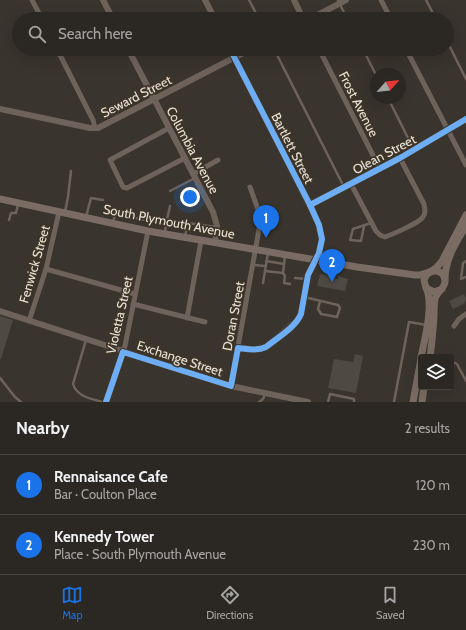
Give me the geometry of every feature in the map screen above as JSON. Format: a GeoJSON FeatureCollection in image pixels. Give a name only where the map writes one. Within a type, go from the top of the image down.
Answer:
{"type":"FeatureCollection","features":[{"type":"Feature","properties":{"kind":"main road","name":"South Plymouth Avenue"},"geometry":{"type":"LineString","coordinates":[[0,199],[112,224],[201,241],[415,276],[430,272]]}},
{"type":"Feature","properties":{"kind":"main road"},"geometry":{"type":"LineString","coordinates":[[422,354],[427,325],[429,299],[425,278],[430,272],[437,268],[442,261],[466,215]]}},
{"type":"Feature","properties":{"kind":"main road"},"geometry":{"type":"LineString","coordinates":[[431,354],[435,300],[445,281],[446,265],[466,226]]}},
{"type":"Feature","properties":{"kind":"main road","name":"South Plymouth Avenue"},"geometry":{"type":"LineString","coordinates":[[357,267],[417,280],[426,286]]}},
{"type":"Feature","properties":{"kind":"main road"},"geometry":{"type":"LineString","coordinates":[[430,272],[440,272],[444,276],[445,281]]}},
{"type":"Feature","properties":{"kind":"main road"},"geometry":{"type":"LineString","coordinates":[[426,286],[429,290],[434,292],[442,289]]}},
{"type":"Feature","properties":{"kind":"main road"},"geometry":{"type":"LineString","coordinates":[[413,402],[418,374]]}},
{"type":"Feature","properties":{"kind":"main road"},"geometry":{"type":"LineString","coordinates":[[422,402],[424,390]]}},
{"type":"Feature","properties":{"kind":"street"},"geometry":{"type":"LineString","coordinates":[[32,0],[38,12]]}},
{"type":"Feature","properties":{"kind":"street"},"geometry":{"type":"LineString","coordinates":[[103,0],[109,12]]}},
{"type":"Feature","properties":{"kind":"street"},"geometry":{"type":"LineString","coordinates":[[205,0],[211,12]]}},
{"type":"Feature","properties":{"kind":"street"},"geometry":{"type":"LineString","coordinates":[[294,0],[300,12]]}},
{"type":"Feature","properties":{"kind":"street"},"geometry":{"type":"LineString","coordinates":[[322,12],[339,2],[346,0]]}},
{"type":"Feature","properties":{"kind":"street"},"geometry":{"type":"LineString","coordinates":[[381,0],[387,12]]}},
{"type":"Feature","properties":{"kind":"street"},"geometry":{"type":"LineString","coordinates":[[61,56],[93,120],[95,128]]}},
{"type":"Feature","properties":{"kind":"street","name":"Columbia Avenue"},"geometry":{"type":"LineString","coordinates":[[132,56],[213,212],[217,228],[215,243]]}},
{"type":"Feature","properties":{"kind":"street","name":"Seward Street"},"geometry":{"type":"LineString","coordinates":[[0,110],[95,128],[102,126],[238,56]]}},
{"type":"Feature","properties":{"kind":"street","name":"Frost Avenue"},"geometry":{"type":"LineString","coordinates":[[323,56],[380,169]]}},
{"type":"Feature","properties":{"kind":"street"},"geometry":{"type":"LineString","coordinates":[[410,56],[466,165]]}},
{"type":"Feature","properties":{"kind":"street","name":"Bartlett Street"},"geometry":{"type":"LineString","coordinates":[[234,58],[320,225],[322,234],[320,248],[315,260]]}},
{"type":"Feature","properties":{"kind":"street","name":"Olean Street"},"geometry":{"type":"LineString","coordinates":[[310,205],[400,158],[466,119]]}},
{"type":"Feature","properties":{"kind":"street"},"geometry":{"type":"LineString","coordinates":[[169,128],[112,158],[110,162],[123,187],[126,188],[185,158]]}},
{"type":"Feature","properties":{"kind":"street"},"geometry":{"type":"LineString","coordinates":[[351,184],[376,231],[380,235],[385,237],[419,220],[424,216],[426,210],[400,158]]}},
{"type":"Feature","properties":{"kind":"street"},"geometry":{"type":"LineString","coordinates":[[194,176],[218,160]]}},
{"type":"Feature","properties":{"kind":"street","name":"Doran Street"},"geometry":{"type":"LineString","coordinates":[[230,386],[254,265],[261,216],[250,186]]}},
{"type":"Feature","properties":{"kind":"street","name":"Fenwick Street"},"geometry":{"type":"LineString","coordinates":[[29,321],[46,269],[62,212]]}},
{"type":"Feature","properties":{"kind":"street","name":"Violetta Street"},"geometry":{"type":"LineString","coordinates":[[104,402],[123,352],[148,231]]}},
{"type":"Feature","properties":{"kind":"street"},"geometry":{"type":"LineString","coordinates":[[187,318],[201,241]]}},
{"type":"Feature","properties":{"kind":"street"},"geometry":{"type":"LineString","coordinates":[[238,348],[255,350],[266,347],[298,319],[301,314],[309,270],[315,260]]}},
{"type":"Feature","properties":{"kind":"street"},"geometry":{"type":"LineString","coordinates":[[46,269],[135,294]]}},
{"type":"Feature","properties":{"kind":"street"},"geometry":{"type":"LineString","coordinates":[[133,304],[205,322]]}},
{"type":"Feature","properties":{"kind":"street","name":"Exchange Street"},"geometry":{"type":"LineString","coordinates":[[0,311],[230,386],[308,402]]}},
{"type":"Feature","properties":{"kind":"street"},"geometry":{"type":"LineString","coordinates":[[454,326],[459,319],[466,314]]}},
{"type":"Feature","properties":{"kind":"lane"},"geometry":{"type":"LineString","coordinates":[[249,0],[255,12]]}},
{"type":"Feature","properties":{"kind":"lane"},"geometry":{"type":"LineString","coordinates":[[426,0],[432,12]]}},
{"type":"Feature","properties":{"kind":"lane"},"geometry":{"type":"LineString","coordinates":[[339,2],[344,12]]}},
{"type":"Feature","properties":{"kind":"lane"},"geometry":{"type":"LineString","coordinates":[[278,56],[344,187]]}},
{"type":"Feature","properties":{"kind":"lane"},"geometry":{"type":"LineString","coordinates":[[366,56],[372,68]]}},
{"type":"Feature","properties":{"kind":"lane"},"geometry":{"type":"LineString","coordinates":[[454,56],[466,79]]}},
{"type":"Feature","properties":{"kind":"lane"},"geometry":{"type":"LineString","coordinates":[[391,104],[414,150]]}},
{"type":"Feature","properties":{"kind":"lane"},"geometry":{"type":"LineString","coordinates":[[62,212],[68,197],[71,171]]}},
{"type":"Feature","properties":{"kind":"lane"},"geometry":{"type":"LineString","coordinates":[[170,191],[194,176]]}},
{"type":"Feature","properties":{"kind":"lane"},"geometry":{"type":"LineString","coordinates":[[86,217],[91,198],[103,200]]}},
{"type":"Feature","properties":{"kind":"lane"},"geometry":{"type":"LineString","coordinates":[[9,220],[11,212],[16,213],[18,203]]}},
{"type":"Feature","properties":{"kind":"lane"},"geometry":{"type":"LineString","coordinates":[[165,234],[170,206]]}},
{"type":"Feature","properties":{"kind":"lane"},"geometry":{"type":"LineString","coordinates":[[112,224],[115,214],[166,224]]}},
{"type":"Feature","properties":{"kind":"lane"},"geometry":{"type":"LineString","coordinates":[[364,226],[361,241],[350,240],[353,229],[372,222]]}},
{"type":"Feature","properties":{"kind":"lane"},"geometry":{"type":"LineString","coordinates":[[185,238],[188,223],[217,228]]}},
{"type":"Feature","properties":{"kind":"lane"},"geometry":{"type":"LineString","coordinates":[[263,282],[268,252]]}},
{"type":"Feature","properties":{"kind":"lane"},"geometry":{"type":"LineString","coordinates":[[285,255],[283,274],[285,276],[284,283],[290,284]]}},
{"type":"Feature","properties":{"kind":"lane"},"geometry":{"type":"LineString","coordinates":[[266,261],[276,264],[284,264]]}},
{"type":"Feature","properties":{"kind":"lane"},"geometry":{"type":"LineString","coordinates":[[466,261],[463,263],[461,279],[466,277]]}},
{"type":"Feature","properties":{"kind":"lane"},"geometry":{"type":"LineString","coordinates":[[254,265],[265,266]]}},
{"type":"Feature","properties":{"kind":"lane"},"geometry":{"type":"LineString","coordinates":[[265,271],[274,271],[283,274]]}},
{"type":"Feature","properties":{"kind":"lane"},"geometry":{"type":"LineString","coordinates":[[295,278],[307,279]]}},
{"type":"Feature","properties":{"kind":"lane"},"geometry":{"type":"LineString","coordinates":[[304,297],[338,305],[340,308],[338,317],[321,314],[318,310],[320,301]]}},
{"type":"Feature","properties":{"kind":"lane"},"geometry":{"type":"LineString","coordinates":[[394,402],[408,322],[427,325]]}},
{"type":"Feature","properties":{"kind":"lane"},"geometry":{"type":"LineString","coordinates":[[87,340],[73,384],[77,392],[83,396],[104,402]]}},
{"type":"Feature","properties":{"kind":"lane"},"geometry":{"type":"LineString","coordinates":[[454,363],[458,366],[466,381]]}},
{"type":"Feature","properties":{"kind":"lane"},"geometry":{"type":"LineString","coordinates":[[0,378],[15,397],[22,402]]}},
{"type":"Feature","properties":{"kind":"lane"},"geometry":{"type":"LineString","coordinates":[[259,402],[265,393]]}},
{"type":"Feature","properties":{"kind":"lane"},"geometry":{"type":"LineString","coordinates":[[328,402],[330,394],[354,399],[354,402]]}},
{"type":"Feature","properties":{"kind":"building"},"geometry":{"type":"Polygon","coordinates":[[[320,274],[330,275],[329,277],[338,279],[338,276],[348,279],[345,291],[317,286],[320,274]]]}},
{"type":"Feature","properties":{"kind":"building"},"geometry":{"type":"Polygon","coordinates":[[[464,294],[466,298],[465,303],[453,309],[449,301],[464,294]]]}},
{"type":"Feature","properties":{"kind":"building"},"geometry":{"type":"Polygon","coordinates":[[[0,316],[13,320],[1,359],[0,358],[0,316]]]}},
{"type":"Feature","properties":{"kind":"building"},"geometry":{"type":"Polygon","coordinates":[[[355,354],[363,356],[356,393],[328,388],[334,359],[353,362],[355,354]]]}},
{"type":"Feature","properties":{"kind":"cycle path"},"geometry":{"type":"LineString","coordinates":[[106,402],[123,352],[231,386],[238,348],[256,349],[266,347],[295,324],[301,314],[308,275],[319,253],[322,239],[319,225],[234,56]]}},
{"type":"Feature","properties":{"kind":"cycle path"},"geometry":{"type":"LineString","coordinates":[[310,205],[400,158],[466,119]]}},
{"type":"Feature","properties":{"kind":"place","name":"Rennaisance Cafe"},"geometry":{"type":"Point","coordinates":[266,238]}},
{"type":"Feature","properties":{"kind":"place","name":"Kennedy Tower"},"geometry":{"type":"Point","coordinates":[332,282]}}]}
